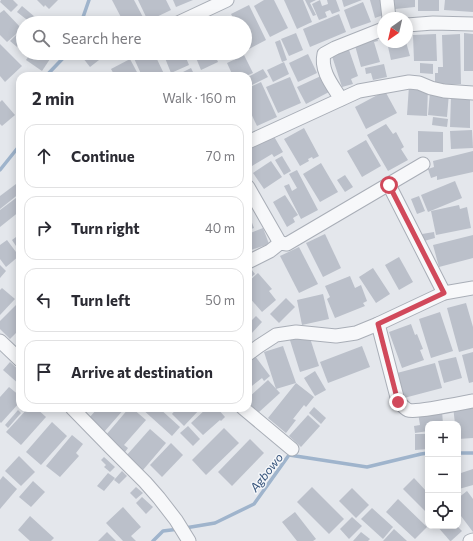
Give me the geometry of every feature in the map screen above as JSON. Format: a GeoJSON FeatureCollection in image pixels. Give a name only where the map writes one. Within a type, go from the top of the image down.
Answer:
{"type":"FeatureCollection","features":[{"type":"Feature","properties":{"kind":"street"},"geometry":{"type":"LineString","coordinates":[[193,16],[227,0]]}},
{"type":"Feature","properties":{"kind":"street"},"geometry":{"type":"LineString","coordinates":[[387,0],[388,12]]}},
{"type":"Feature","properties":{"kind":"street"},"geometry":{"type":"LineString","coordinates":[[413,25],[433,23],[473,24]]}},
{"type":"Feature","properties":{"kind":"street"},"geometry":{"type":"LineString","coordinates":[[341,99],[325,73],[323,60],[324,54],[377,31]]}},
{"type":"Feature","properties":{"kind":"street"},"geometry":{"type":"LineString","coordinates":[[252,140],[359,91],[409,82],[419,83],[444,91],[473,93]]}},
{"type":"Feature","properties":{"kind":"street"},"geometry":{"type":"LineString","coordinates":[[252,260],[270,251],[280,243],[287,244],[423,164]]}},
{"type":"Feature","properties":{"kind":"street"},"geometry":{"type":"LineString","coordinates":[[389,185],[444,293]]}},
{"type":"Feature","properties":{"kind":"street"},"geometry":{"type":"LineString","coordinates":[[252,193],[280,243]]}},
{"type":"Feature","properties":{"kind":"street"},"geometry":{"type":"LineString","coordinates":[[252,351],[276,335],[296,332],[336,336],[356,333],[444,293],[473,288]]}},
{"type":"Feature","properties":{"kind":"street"},"geometry":{"type":"LineString","coordinates":[[378,324],[398,402],[408,410],[418,410],[473,401]]}},
{"type":"Feature","properties":{"kind":"street"},"geometry":{"type":"LineString","coordinates":[[0,341],[16,356]]}},
{"type":"Feature","properties":{"kind":"street"},"geometry":{"type":"LineString","coordinates":[[77,412],[145,482],[176,520],[188,539]]}},
{"type":"Feature","properties":{"kind":"street"},"geometry":{"type":"LineString","coordinates":[[247,412],[292,449]]}},
{"type":"Feature","properties":{"kind":"building"},"geometry":{"type":"Polygon","coordinates":[[[1,0],[13,0],[18,5],[11,12],[0,2],[1,0]]]}},
{"type":"Feature","properties":{"kind":"building"},"geometry":{"type":"Polygon","coordinates":[[[37,0],[58,0],[49,9],[45,5],[44,7],[37,0]]]}},
{"type":"Feature","properties":{"kind":"building"},"geometry":{"type":"Polygon","coordinates":[[[112,0],[134,0],[142,16],[120,16],[112,0]]]}},
{"type":"Feature","properties":{"kind":"building"},"geometry":{"type":"Polygon","coordinates":[[[138,0],[166,0],[171,10],[158,16],[146,16],[138,0]]]}},
{"type":"Feature","properties":{"kind":"building"},"geometry":{"type":"Polygon","coordinates":[[[173,0],[193,0],[176,7],[173,0]]]}},
{"type":"Feature","properties":{"kind":"building"},"geometry":{"type":"Polygon","coordinates":[[[264,0],[274,0],[288,28],[270,37],[254,6],[264,0]]]}},
{"type":"Feature","properties":{"kind":"building"},"geometry":{"type":"Polygon","coordinates":[[[284,0],[303,0],[312,22],[297,29],[284,0]]]}},
{"type":"Feature","properties":{"kind":"building"},"geometry":{"type":"Polygon","coordinates":[[[305,0],[316,0],[310,3],[316,15],[313,16],[305,0]]]}},
{"type":"Feature","properties":{"kind":"building"},"geometry":{"type":"Polygon","coordinates":[[[320,0],[322,6],[328,4],[327,0],[336,0],[340,11],[332,14],[330,10],[325,12],[327,17],[319,20],[312,4],[320,0]]]}},
{"type":"Feature","properties":{"kind":"building"},"geometry":{"type":"Polygon","coordinates":[[[342,0],[362,0],[344,7],[342,0]]]}},
{"type":"Feature","properties":{"kind":"building"},"geometry":{"type":"Polygon","coordinates":[[[370,0],[382,0],[385,12],[377,12],[377,17],[375,18],[370,0]]]}},
{"type":"Feature","properties":{"kind":"building"},"geometry":{"type":"Polygon","coordinates":[[[394,0],[415,0],[415,7],[395,9],[394,0]]]}},
{"type":"Feature","properties":{"kind":"building"},"geometry":{"type":"Polygon","coordinates":[[[418,0],[439,0],[439,11],[418,11],[418,0]]]}},
{"type":"Feature","properties":{"kind":"building"},"geometry":{"type":"Polygon","coordinates":[[[445,0],[473,0],[473,12],[444,10],[445,0]]]}},
{"type":"Feature","properties":{"kind":"building"},"geometry":{"type":"Polygon","coordinates":[[[363,2],[371,22],[351,29],[344,10],[363,2]]]}},
{"type":"Feature","properties":{"kind":"building"},"geometry":{"type":"Polygon","coordinates":[[[249,5],[266,40],[252,47],[252,16],[232,16],[231,14],[249,5]]]}},
{"type":"Feature","properties":{"kind":"building"},"geometry":{"type":"Polygon","coordinates":[[[22,6],[34,16],[22,16],[17,12],[22,6]]]}},
{"type":"Feature","properties":{"kind":"building"},"geometry":{"type":"Polygon","coordinates":[[[4,10],[16,23],[16,34],[7,42],[0,35],[0,13],[4,10]]]}},
{"type":"Feature","properties":{"kind":"building"},"geometry":{"type":"Polygon","coordinates":[[[339,14],[346,32],[310,47],[303,29],[339,14]]]}},
{"type":"Feature","properties":{"kind":"building"},"geometry":{"type":"Polygon","coordinates":[[[296,33],[303,50],[289,56],[281,39],[296,33]]]}},
{"type":"Feature","properties":{"kind":"building"},"geometry":{"type":"Polygon","coordinates":[[[464,33],[473,34],[473,71],[464,71],[464,33]]]}},
{"type":"Feature","properties":{"kind":"building"},"geometry":{"type":"Polygon","coordinates":[[[436,34],[437,61],[414,61],[413,35],[436,34]]]}},
{"type":"Feature","properties":{"kind":"building"},"geometry":{"type":"Polygon","coordinates":[[[460,34],[461,84],[435,85],[435,73],[438,73],[438,67],[443,67],[442,35],[460,34]]]}},
{"type":"Feature","properties":{"kind":"building"},"geometry":{"type":"Polygon","coordinates":[[[16,35],[16,46],[10,41],[16,35]]]}},
{"type":"Feature","properties":{"kind":"building"},"geometry":{"type":"Polygon","coordinates":[[[376,36],[377,41],[374,42],[380,62],[361,67],[354,42],[376,36]]]}},
{"type":"Feature","properties":{"kind":"building"},"geometry":{"type":"Polygon","coordinates":[[[280,40],[287,60],[282,62],[275,42],[280,40]]]}},
{"type":"Feature","properties":{"kind":"building"},"geometry":{"type":"Polygon","coordinates":[[[0,44],[22,66],[5,82],[0,76],[0,44]]]}},
{"type":"Feature","properties":{"kind":"building"},"geometry":{"type":"Polygon","coordinates":[[[348,47],[358,76],[351,79],[353,84],[342,87],[331,53],[348,47]]]}},
{"type":"Feature","properties":{"kind":"building"},"geometry":{"type":"Polygon","coordinates":[[[388,48],[408,48],[410,56],[391,60],[388,48]]]}},
{"type":"Feature","properties":{"kind":"building"},"geometry":{"type":"Polygon","coordinates":[[[308,54],[317,73],[298,82],[289,63],[308,54]]]}},
{"type":"Feature","properties":{"kind":"building"},"geometry":{"type":"Polygon","coordinates":[[[26,60],[49,60],[42,71],[26,60]]]}},
{"type":"Feature","properties":{"kind":"building"},"geometry":{"type":"Polygon","coordinates":[[[84,60],[99,60],[90,67],[84,60]]]}},
{"type":"Feature","properties":{"kind":"building"},"geometry":{"type":"Polygon","coordinates":[[[131,60],[137,72],[113,72],[111,69],[131,60]]]}},
{"type":"Feature","properties":{"kind":"building"},"geometry":{"type":"Polygon","coordinates":[[[135,60],[157,60],[163,72],[140,72],[135,60]]]}},
{"type":"Feature","properties":{"kind":"building"},"geometry":{"type":"Polygon","coordinates":[[[166,60],[187,60],[189,65],[171,72],[166,60]]]}},
{"type":"Feature","properties":{"kind":"building"},"geometry":{"type":"Polygon","coordinates":[[[197,60],[217,60],[218,62],[201,70],[197,60]]]}},
{"type":"Feature","properties":{"kind":"building"},"geometry":{"type":"Polygon","coordinates":[[[233,60],[246,60],[253,73],[231,72],[227,63],[233,60]]]}},
{"type":"Feature","properties":{"kind":"building"},"geometry":{"type":"Polygon","coordinates":[[[284,62],[289,74],[273,82],[267,70],[284,62]]]}},
{"type":"Feature","properties":{"kind":"building"},"geometry":{"type":"Polygon","coordinates":[[[420,63],[433,64],[433,74],[420,73],[420,63]]]}},
{"type":"Feature","properties":{"kind":"building"},"geometry":{"type":"Polygon","coordinates":[[[384,64],[387,77],[373,80],[371,73],[366,74],[365,68],[384,64]]]}},
{"type":"Feature","properties":{"kind":"building"},"geometry":{"type":"Polygon","coordinates":[[[191,68],[193,72],[183,72],[191,68]]]}},
{"type":"Feature","properties":{"kind":"building"},"geometry":{"type":"Polygon","coordinates":[[[263,69],[268,77],[252,85],[252,75],[263,69]]]}},
{"type":"Feature","properties":{"kind":"building"},"geometry":{"type":"Polygon","coordinates":[[[321,76],[329,92],[306,104],[297,87],[321,76]]]}},
{"type":"Feature","properties":{"kind":"building"},"geometry":{"type":"Polygon","coordinates":[[[290,77],[301,103],[278,113],[266,87],[290,77]]]}},
{"type":"Feature","properties":{"kind":"building"},"geometry":{"type":"Polygon","coordinates":[[[261,82],[277,117],[257,126],[252,115],[252,86],[261,82]]]}},
{"type":"Feature","properties":{"kind":"building"},"geometry":{"type":"Polygon","coordinates":[[[409,86],[428,88],[427,116],[407,115],[409,86]]]}},
{"type":"Feature","properties":{"kind":"building"},"geometry":{"type":"Polygon","coordinates":[[[385,91],[397,113],[366,129],[355,107],[385,91]]]}},
{"type":"Feature","properties":{"kind":"building"},"geometry":{"type":"Polygon","coordinates":[[[430,92],[449,93],[447,117],[428,115],[430,92]]]}},
{"type":"Feature","properties":{"kind":"building"},"geometry":{"type":"Polygon","coordinates":[[[451,96],[470,97],[470,128],[450,127],[451,96]]]}},
{"type":"Feature","properties":{"kind":"building"},"geometry":{"type":"Polygon","coordinates":[[[2,100],[15,115],[2,126],[0,124],[0,102],[2,100]]]}},
{"type":"Feature","properties":{"kind":"building"},"geometry":{"type":"Polygon","coordinates":[[[433,117],[448,119],[447,127],[432,125],[433,117]]]}},
{"type":"Feature","properties":{"kind":"building"},"geometry":{"type":"Polygon","coordinates":[[[386,124],[393,134],[396,132],[404,147],[401,149],[408,160],[388,171],[367,135],[386,124]]]}},
{"type":"Feature","properties":{"kind":"building"},"geometry":{"type":"Polygon","coordinates":[[[304,128],[319,156],[313,159],[312,157],[308,159],[309,161],[300,166],[284,139],[304,128]]]}},
{"type":"Feature","properties":{"kind":"building"},"geometry":{"type":"Polygon","coordinates":[[[472,130],[473,148],[451,149],[450,131],[472,130]]]}},
{"type":"Feature","properties":{"kind":"building"},"geometry":{"type":"Polygon","coordinates":[[[418,131],[443,132],[443,152],[418,152],[418,131]]]}},
{"type":"Feature","properties":{"kind":"building"},"geometry":{"type":"Polygon","coordinates":[[[272,133],[283,152],[274,157],[272,154],[252,166],[252,146],[272,133]]]}},
{"type":"Feature","properties":{"kind":"building"},"geometry":{"type":"Polygon","coordinates":[[[366,140],[381,166],[362,177],[347,151],[366,140]]]}},
{"type":"Feature","properties":{"kind":"building"},"geometry":{"type":"Polygon","coordinates":[[[473,151],[473,172],[437,180],[437,176],[431,178],[428,169],[434,167],[433,161],[473,151]]]}},
{"type":"Feature","properties":{"kind":"building"},"geometry":{"type":"Polygon","coordinates":[[[282,156],[291,171],[284,175],[275,160],[282,156]]]}},
{"type":"Feature","properties":{"kind":"building"},"geometry":{"type":"Polygon","coordinates":[[[271,161],[282,177],[264,189],[253,173],[271,161]]]}},
{"type":"Feature","properties":{"kind":"building"},"geometry":{"type":"Polygon","coordinates":[[[321,163],[338,192],[320,202],[303,174],[321,163]]]}},
{"type":"Feature","properties":{"kind":"building"},"geometry":{"type":"Polygon","coordinates":[[[297,170],[318,210],[301,219],[284,186],[289,184],[292,191],[297,188],[289,174],[297,170]]]}},
{"type":"Feature","properties":{"kind":"building"},"geometry":{"type":"Polygon","coordinates":[[[345,175],[353,187],[345,192],[337,180],[345,175]]]}},
{"type":"Feature","properties":{"kind":"building"},"geometry":{"type":"Polygon","coordinates":[[[455,181],[462,198],[428,212],[421,195],[455,181]]]}},
{"type":"Feature","properties":{"kind":"building"},"geometry":{"type":"Polygon","coordinates":[[[16,184],[16,196],[0,209],[0,196],[16,184]]]}},
{"type":"Feature","properties":{"kind":"building"},"geometry":{"type":"Polygon","coordinates":[[[285,195],[298,215],[293,218],[295,222],[287,227],[273,202],[285,195]]]}},
{"type":"Feature","properties":{"kind":"building"},"geometry":{"type":"Polygon","coordinates":[[[419,196],[425,211],[417,214],[411,199],[419,196]]]}},
{"type":"Feature","properties":{"kind":"building"},"geometry":{"type":"Polygon","coordinates":[[[16,198],[16,214],[0,227],[0,210],[16,198]]]}},
{"type":"Feature","properties":{"kind":"building"},"geometry":{"type":"Polygon","coordinates":[[[459,205],[460,209],[467,207],[471,228],[436,235],[431,211],[459,205]]]}},
{"type":"Feature","properties":{"kind":"building"},"geometry":{"type":"Polygon","coordinates":[[[263,228],[269,244],[252,250],[252,232],[263,228]]]}},
{"type":"Feature","properties":{"kind":"building"},"geometry":{"type":"Polygon","coordinates":[[[434,232],[435,238],[424,241],[422,234],[434,232]]]}},
{"type":"Feature","properties":{"kind":"building"},"geometry":{"type":"Polygon","coordinates":[[[325,234],[341,268],[323,277],[306,243],[325,234]]]}},
{"type":"Feature","properties":{"kind":"building"},"geometry":{"type":"Polygon","coordinates":[[[473,235],[473,258],[439,267],[433,245],[473,235]]]}},
{"type":"Feature","properties":{"kind":"building"},"geometry":{"type":"Polygon","coordinates":[[[16,237],[16,246],[12,240],[16,237]]]}},
{"type":"Feature","properties":{"kind":"building"},"geometry":{"type":"Polygon","coordinates":[[[7,240],[16,252],[16,259],[6,267],[0,259],[0,245],[7,240]]]}},
{"type":"Feature","properties":{"kind":"building"},"geometry":{"type":"Polygon","coordinates":[[[299,247],[318,284],[299,293],[280,256],[299,247]]]}},
{"type":"Feature","properties":{"kind":"building"},"geometry":{"type":"Polygon","coordinates":[[[399,257],[413,282],[399,290],[385,265],[399,257]]]}},
{"type":"Feature","properties":{"kind":"building"},"geometry":{"type":"Polygon","coordinates":[[[0,265],[6,271],[0,278],[0,265]]]}},
{"type":"Feature","properties":{"kind":"building"},"geometry":{"type":"Polygon","coordinates":[[[373,268],[390,294],[376,303],[359,277],[373,268]]]}},
{"type":"Feature","properties":{"kind":"building"},"geometry":{"type":"Polygon","coordinates":[[[258,273],[272,289],[269,291],[276,300],[262,312],[252,301],[252,278],[258,273]]]}},
{"type":"Feature","properties":{"kind":"building"},"geometry":{"type":"Polygon","coordinates":[[[350,276],[355,288],[361,285],[367,301],[363,303],[365,306],[335,318],[327,299],[330,297],[325,286],[350,276]]]}},
{"type":"Feature","properties":{"kind":"building"},"geometry":{"type":"Polygon","coordinates":[[[2,288],[15,299],[0,315],[0,290],[2,288]]]}},
{"type":"Feature","properties":{"kind":"building"},"geometry":{"type":"Polygon","coordinates":[[[323,294],[329,319],[302,325],[297,300],[323,294]]]}},
{"type":"Feature","properties":{"kind":"building"},"geometry":{"type":"Polygon","coordinates":[[[286,298],[295,307],[279,323],[270,314],[286,298]]]}},
{"type":"Feature","properties":{"kind":"building"},"geometry":{"type":"Polygon","coordinates":[[[466,303],[473,327],[473,348],[459,352],[447,308],[466,303]]]}},
{"type":"Feature","properties":{"kind":"building"},"geometry":{"type":"Polygon","coordinates":[[[16,305],[16,333],[10,339],[0,329],[0,321],[16,305]]]}},
{"type":"Feature","properties":{"kind":"building"},"geometry":{"type":"Polygon","coordinates":[[[440,312],[453,351],[431,358],[419,319],[440,312]]]}},
{"type":"Feature","properties":{"kind":"building"},"geometry":{"type":"Polygon","coordinates":[[[256,316],[262,322],[252,333],[252,320],[256,316]]]}},
{"type":"Feature","properties":{"kind":"building"},"geometry":{"type":"Polygon","coordinates":[[[411,324],[423,349],[420,350],[424,360],[402,368],[389,332],[411,324]]]}},
{"type":"Feature","properties":{"kind":"building"},"geometry":{"type":"Polygon","coordinates":[[[309,335],[319,366],[300,372],[289,337],[309,335]]]}},
{"type":"Feature","properties":{"kind":"building"},"geometry":{"type":"Polygon","coordinates":[[[283,346],[296,383],[276,389],[264,352],[283,346]]]}},
{"type":"Feature","properties":{"kind":"building"},"geometry":{"type":"Polygon","coordinates":[[[362,346],[370,367],[328,383],[320,362],[362,346]]]}},
{"type":"Feature","properties":{"kind":"building"},"geometry":{"type":"Polygon","coordinates":[[[473,352],[473,382],[469,383],[462,355],[473,352]]]}},
{"type":"Feature","properties":{"kind":"building"},"geometry":{"type":"Polygon","coordinates":[[[255,356],[270,376],[264,381],[262,378],[252,386],[252,358],[255,356]]]}},
{"type":"Feature","properties":{"kind":"building"},"geometry":{"type":"Polygon","coordinates":[[[456,357],[462,378],[444,383],[438,361],[456,357]]]}},
{"type":"Feature","properties":{"kind":"building"},"geometry":{"type":"Polygon","coordinates":[[[10,362],[16,367],[16,381],[3,370],[10,362]]]}},
{"type":"Feature","properties":{"kind":"building"},"geometry":{"type":"Polygon","coordinates":[[[435,363],[442,388],[404,398],[397,373],[435,363]]]}},
{"type":"Feature","properties":{"kind":"building"},"geometry":{"type":"Polygon","coordinates":[[[315,371],[326,390],[315,396],[304,378],[315,371]]]}},
{"type":"Feature","properties":{"kind":"building"},"geometry":{"type":"Polygon","coordinates":[[[268,380],[280,393],[258,413],[252,406],[252,394],[268,380]]]}},
{"type":"Feature","properties":{"kind":"building"},"geometry":{"type":"Polygon","coordinates":[[[296,383],[314,397],[306,407],[304,405],[293,419],[296,420],[286,433],[268,418],[296,383]]]}},
{"type":"Feature","properties":{"kind":"building"},"geometry":{"type":"Polygon","coordinates":[[[9,387],[16,393],[16,406],[1,423],[0,422],[0,397],[9,387]]]}},
{"type":"Feature","properties":{"kind":"building"},"geometry":{"type":"Polygon","coordinates":[[[473,404],[473,438],[461,439],[461,421],[455,421],[453,406],[473,404]]]}},
{"type":"Feature","properties":{"kind":"building"},"geometry":{"type":"Polygon","coordinates":[[[314,407],[326,418],[321,424],[309,413],[314,407]]]}},
{"type":"Feature","properties":{"kind":"building"},"geometry":{"type":"Polygon","coordinates":[[[442,411],[443,421],[425,421],[425,431],[415,433],[414,426],[420,425],[418,413],[442,411]]]}},
{"type":"Feature","properties":{"kind":"building"},"geometry":{"type":"Polygon","coordinates":[[[16,412],[21,413],[8,428],[5,425],[16,412]]]}},
{"type":"Feature","properties":{"kind":"building"},"geometry":{"type":"Polygon","coordinates":[[[24,412],[40,412],[46,417],[21,445],[6,432],[24,412]]]}},
{"type":"Feature","properties":{"kind":"building"},"geometry":{"type":"Polygon","coordinates":[[[94,412],[122,412],[104,432],[89,418],[94,412]]]}},
{"type":"Feature","properties":{"kind":"building"},"geometry":{"type":"Polygon","coordinates":[[[126,412],[137,412],[146,420],[124,445],[128,448],[125,452],[106,435],[126,412]]]}},
{"type":"Feature","properties":{"kind":"building"},"geometry":{"type":"Polygon","coordinates":[[[145,412],[163,412],[180,427],[172,436],[145,412]]]}},
{"type":"Feature","properties":{"kind":"building"},"geometry":{"type":"Polygon","coordinates":[[[174,412],[197,412],[184,426],[172,414],[174,412]]]}},
{"type":"Feature","properties":{"kind":"building"},"geometry":{"type":"Polygon","coordinates":[[[203,412],[221,412],[225,417],[203,435],[191,423],[203,412]]]}},
{"type":"Feature","properties":{"kind":"building"},"geometry":{"type":"Polygon","coordinates":[[[308,415],[320,426],[301,447],[289,436],[308,415]]]}},
{"type":"Feature","properties":{"kind":"building"},"geometry":{"type":"Polygon","coordinates":[[[52,422],[67,436],[41,465],[26,452],[52,422]]]}},
{"type":"Feature","properties":{"kind":"building"},"geometry":{"type":"Polygon","coordinates":[[[188,426],[200,439],[193,446],[180,433],[188,426]]]}},
{"type":"Feature","properties":{"kind":"building"},"geometry":{"type":"Polygon","coordinates":[[[224,428],[239,443],[206,475],[192,460],[224,428]]]}},
{"type":"Feature","properties":{"kind":"building"},"geometry":{"type":"Polygon","coordinates":[[[150,429],[166,443],[143,470],[126,456],[150,429]]]}},
{"type":"Feature","properties":{"kind":"building"},"geometry":{"type":"Polygon","coordinates":[[[415,434],[425,434],[425,449],[415,450],[415,434]]]}},
{"type":"Feature","properties":{"kind":"building"},"geometry":{"type":"Polygon","coordinates":[[[72,435],[83,444],[76,453],[79,456],[60,477],[46,466],[72,435]]]}},
{"type":"Feature","properties":{"kind":"building"},"geometry":{"type":"Polygon","coordinates":[[[250,439],[264,453],[232,486],[218,472],[250,439]]]}},
{"type":"Feature","properties":{"kind":"building"},"geometry":{"type":"Polygon","coordinates":[[[171,443],[183,455],[162,477],[150,465],[171,443]]]}},
{"type":"Feature","properties":{"kind":"building"},"geometry":{"type":"Polygon","coordinates":[[[19,456],[35,472],[21,486],[5,471],[19,456]]]}},
{"type":"Feature","properties":{"kind":"building"},"geometry":{"type":"Polygon","coordinates":[[[104,457],[115,467],[110,472],[104,467],[106,465],[101,460],[104,457]]]}},
{"type":"Feature","properties":{"kind":"building"},"geometry":{"type":"Polygon","coordinates":[[[473,469],[473,485],[461,488],[461,473],[473,469]]]}},
{"type":"Feature","properties":{"kind":"building"},"geometry":{"type":"Polygon","coordinates":[[[122,471],[127,476],[119,484],[114,480],[122,471]]]}},
{"type":"Feature","properties":{"kind":"building"},"geometry":{"type":"Polygon","coordinates":[[[108,473],[115,478],[104,491],[97,486],[108,473]]]}},
{"type":"Feature","properties":{"kind":"building"},"geometry":{"type":"Polygon","coordinates":[[[3,476],[17,489],[0,509],[0,480],[3,476]]]}},
{"type":"Feature","properties":{"kind":"building"},"geometry":{"type":"Polygon","coordinates":[[[414,478],[425,490],[425,511],[403,489],[414,478]]]}},
{"type":"Feature","properties":{"kind":"building"},"geometry":{"type":"Polygon","coordinates":[[[33,481],[45,492],[31,507],[19,497],[33,481]]]}},
{"type":"Feature","properties":{"kind":"building"},"geometry":{"type":"Polygon","coordinates":[[[136,487],[143,493],[136,499],[130,493],[136,487]]]}},
{"type":"Feature","properties":{"kind":"building"},"geometry":{"type":"Polygon","coordinates":[[[312,487],[344,519],[329,534],[297,502],[312,487]]]}},
{"type":"Feature","properties":{"kind":"building"},"geometry":{"type":"Polygon","coordinates":[[[352,488],[369,505],[356,518],[339,501],[352,488]]]}},
{"type":"Feature","properties":{"kind":"building"},"geometry":{"type":"Polygon","coordinates":[[[467,491],[473,499],[473,532],[461,516],[461,496],[467,491]]]}},
{"type":"Feature","properties":{"kind":"building"},"geometry":{"type":"Polygon","coordinates":[[[142,497],[153,507],[146,514],[136,503],[142,497]]]}},
{"type":"Feature","properties":{"kind":"building"},"geometry":{"type":"Polygon","coordinates":[[[398,499],[425,525],[425,529],[415,539],[386,512],[398,499]]]}},
{"type":"Feature","properties":{"kind":"building"},"geometry":{"type":"Polygon","coordinates":[[[123,507],[141,527],[131,536],[136,541],[123,541],[106,523],[123,507]]]}},
{"type":"Feature","properties":{"kind":"building"},"geometry":{"type":"Polygon","coordinates":[[[372,508],[393,527],[383,539],[361,519],[372,508]]]}},
{"type":"Feature","properties":{"kind":"building"},"geometry":{"type":"Polygon","coordinates":[[[295,512],[316,539],[313,541],[297,541],[282,522],[295,512]]]}},
{"type":"Feature","properties":{"kind":"building"},"geometry":{"type":"Polygon","coordinates":[[[30,516],[54,538],[51,541],[30,541],[18,530],[30,516]]]}},
{"type":"Feature","properties":{"kind":"building"},"geometry":{"type":"Polygon","coordinates":[[[352,517],[362,526],[349,539],[340,529],[352,517]]]}},
{"type":"Feature","properties":{"kind":"building"},"geometry":{"type":"Polygon","coordinates":[[[394,529],[407,541],[383,541],[394,529]]]}},
{"type":"Feature","properties":{"kind":"building"},"geometry":{"type":"Polygon","coordinates":[[[440,529],[460,529],[462,531],[450,541],[440,529]]]}},
{"type":"Feature","properties":{"kind":"building"},"geometry":{"type":"Polygon","coordinates":[[[107,532],[116,541],[98,541],[107,532]]]}},
{"type":"Feature","properties":{"kind":"building"},"geometry":{"type":"Polygon","coordinates":[[[361,532],[370,539],[368,541],[353,541],[361,532]]]}},
{"type":"Feature","properties":{"kind":"waterway"},"geometry":{"type":"LineString","coordinates":[[83,16],[89,0]]}},
{"type":"Feature","properties":{"kind":"waterway"},"geometry":{"type":"LineString","coordinates":[[50,72],[61,60]]}},
{"type":"Feature","properties":{"kind":"waterway"},"geometry":{"type":"LineString","coordinates":[[0,170],[16,150]]}},
{"type":"Feature","properties":{"kind":"waterway","name":"Agbowo"},"geometry":{"type":"LineString","coordinates":[[185,528],[215,523],[254,504],[289,455],[367,467],[425,453]]}},
{"type":"Feature","properties":{"kind":"waterway","name":"Agbowo"},"geometry":{"type":"LineString","coordinates":[[461,453],[473,453]]}},
{"type":"Feature","properties":{"kind":"waterway","name":"Agbowo"},"geometry":{"type":"LineString","coordinates":[[153,541],[163,531],[179,529]]}},
{"type":"Feature","properties":{"kind":"route"},"geometry":{"type":"LineString","coordinates":[[389,185],[444,293],[378,324],[398,402]]}}]}
